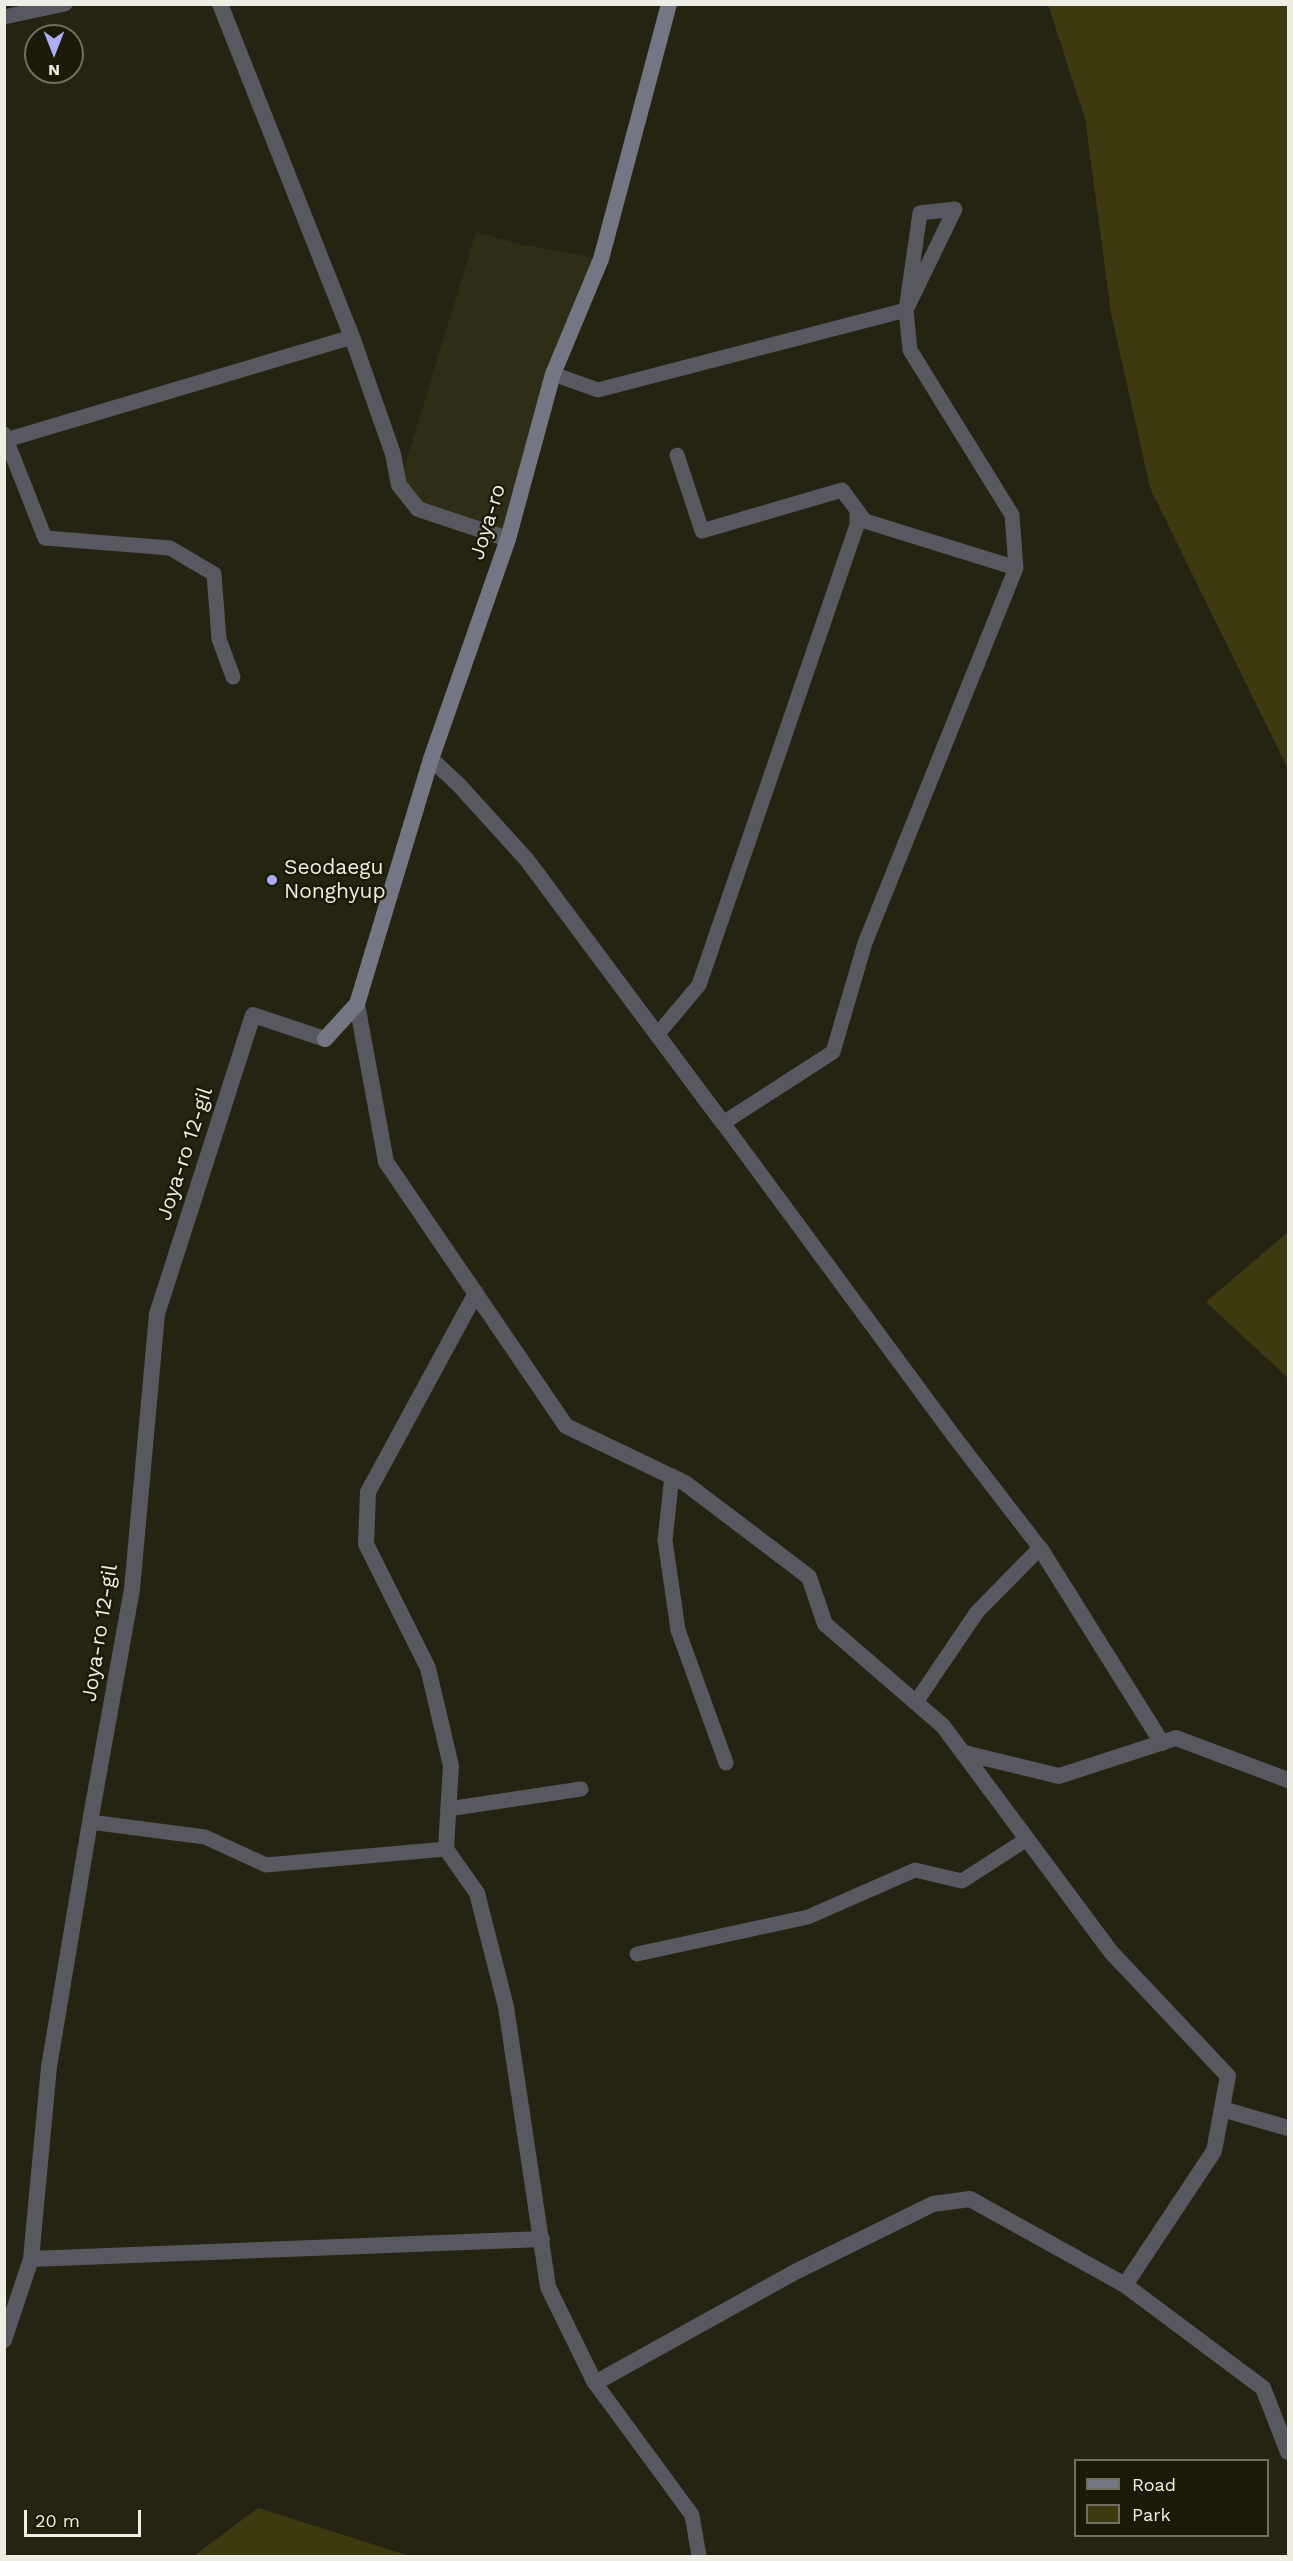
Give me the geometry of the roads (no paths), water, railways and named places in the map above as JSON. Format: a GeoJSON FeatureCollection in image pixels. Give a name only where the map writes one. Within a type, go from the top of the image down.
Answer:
{"type":"FeatureCollection","features":[{"type":"Feature","properties":{"kind":"main road","name":"Joya-ro"},"geometry":{"type":"LineString","coordinates":[[325,1040],[357,1004],[431,759],[508,539],[553,374],[602,259],[669,4]]}},
{"type":"Feature","properties":{"kind":"street"},"geometry":{"type":"LineString","coordinates":[[220,4],[352,337],[393,454],[399,485],[418,509],[508,539]]}},
{"type":"Feature","properties":{"kind":"street"},"geometry":{"type":"LineString","coordinates":[[431,759],[459,785],[527,860],[723,1123]]}},
{"type":"Feature","properties":{"kind":"street"},"geometry":{"type":"LineString","coordinates":[[357,1004],[386,1162],[566,1426],[686,1483],[809,1577],[825,1623],[943,1725],[1111,1952],[1228,2076],[1214,2151],[1125,2286]]}},
{"type":"Feature","properties":{"kind":"street","name":"Joya-ro 12-gil"},"geometry":{"type":"LineString","coordinates":[[4,2340],[31,2259],[49,2067],[132,1589],[157,1314],[253,1015],[325,1040]]}},
{"type":"Feature","properties":{"kind":"street"},"geometry":{"type":"LineString","coordinates":[[476,1293],[368,1492],[366,1544],[428,1668],[451,1766],[446,1849],[477,1893],[506,2007],[548,2287],[595,2383],[795,2272],[933,2204],[970,2199],[1125,2286],[1263,2388],[1288,2452]]}},
{"type":"Feature","properties":{"kind":"street"},"geometry":{"type":"LineString","coordinates":[[1040,1548],[1162,1743]]}},
{"type":"Feature","properties":{"kind":"street"},"geometry":{"type":"LineString","coordinates":[[964,1753],[1059,1776],[1176,1738],[1288,1780]]}},
{"type":"Feature","properties":{"kind":"street"},"geometry":{"type":"LineString","coordinates":[[1222,2109],[1288,2128]]}},
{"type":"Feature","properties":{"kind":"street"},"geometry":{"type":"LineString","coordinates":[[31,2259],[542,2239]]}},
{"type":"Feature","properties":{"kind":"lane"},"geometry":{"type":"LineString","coordinates":[[4,17],[65,4]]}},
{"type":"Feature","properties":{"kind":"lane"},"geometry":{"type":"LineString","coordinates":[[553,374],[598,390],[906,310],[955,209],[920,213],[906,310],[910,350],[1012,514],[1016,568],[865,943],[833,1053],[723,1123],[953,1435],[1040,1548],[977,1612],[916,1702]]}},
{"type":"Feature","properties":{"kind":"lane"},"geometry":{"type":"LineString","coordinates":[[233,677],[219,639],[214,574],[170,548],[45,538],[5,437],[352,337]]}},
{"type":"Feature","properties":{"kind":"lane"},"geometry":{"type":"LineString","coordinates":[[677,455],[702,531],[842,490],[865,521],[1016,568]]}},
{"type":"Feature","properties":{"kind":"lane"},"geometry":{"type":"LineString","coordinates":[[657,1035],[699,985],[857,525],[857,511]]}},
{"type":"Feature","properties":{"kind":"lane"},"geometry":{"type":"LineString","coordinates":[[672,1476],[665,1540],[678,1630],[726,1762]]}},
{"type":"Feature","properties":{"kind":"lane"},"geometry":{"type":"LineString","coordinates":[[448,1809],[581,1788]]}},
{"type":"Feature","properties":{"kind":"lane"},"geometry":{"type":"LineString","coordinates":[[90,1822],[205,1837],[266,1865],[446,1849]]}},
{"type":"Feature","properties":{"kind":"lane"},"geometry":{"type":"LineString","coordinates":[[637,1954],[808,1917],[915,1870],[962,1881],[1027,1839]]}},
{"type":"Feature","properties":{"kind":"lane"},"geometry":{"type":"LineString","coordinates":[[595,2383],[692,2516],[699,2556]]}},
{"type":"Feature","properties":{"kind":"place","name":"Seodaegu Nonghyup"},"geometry":{"type":"Point","coordinates":[272,880]}}]}
